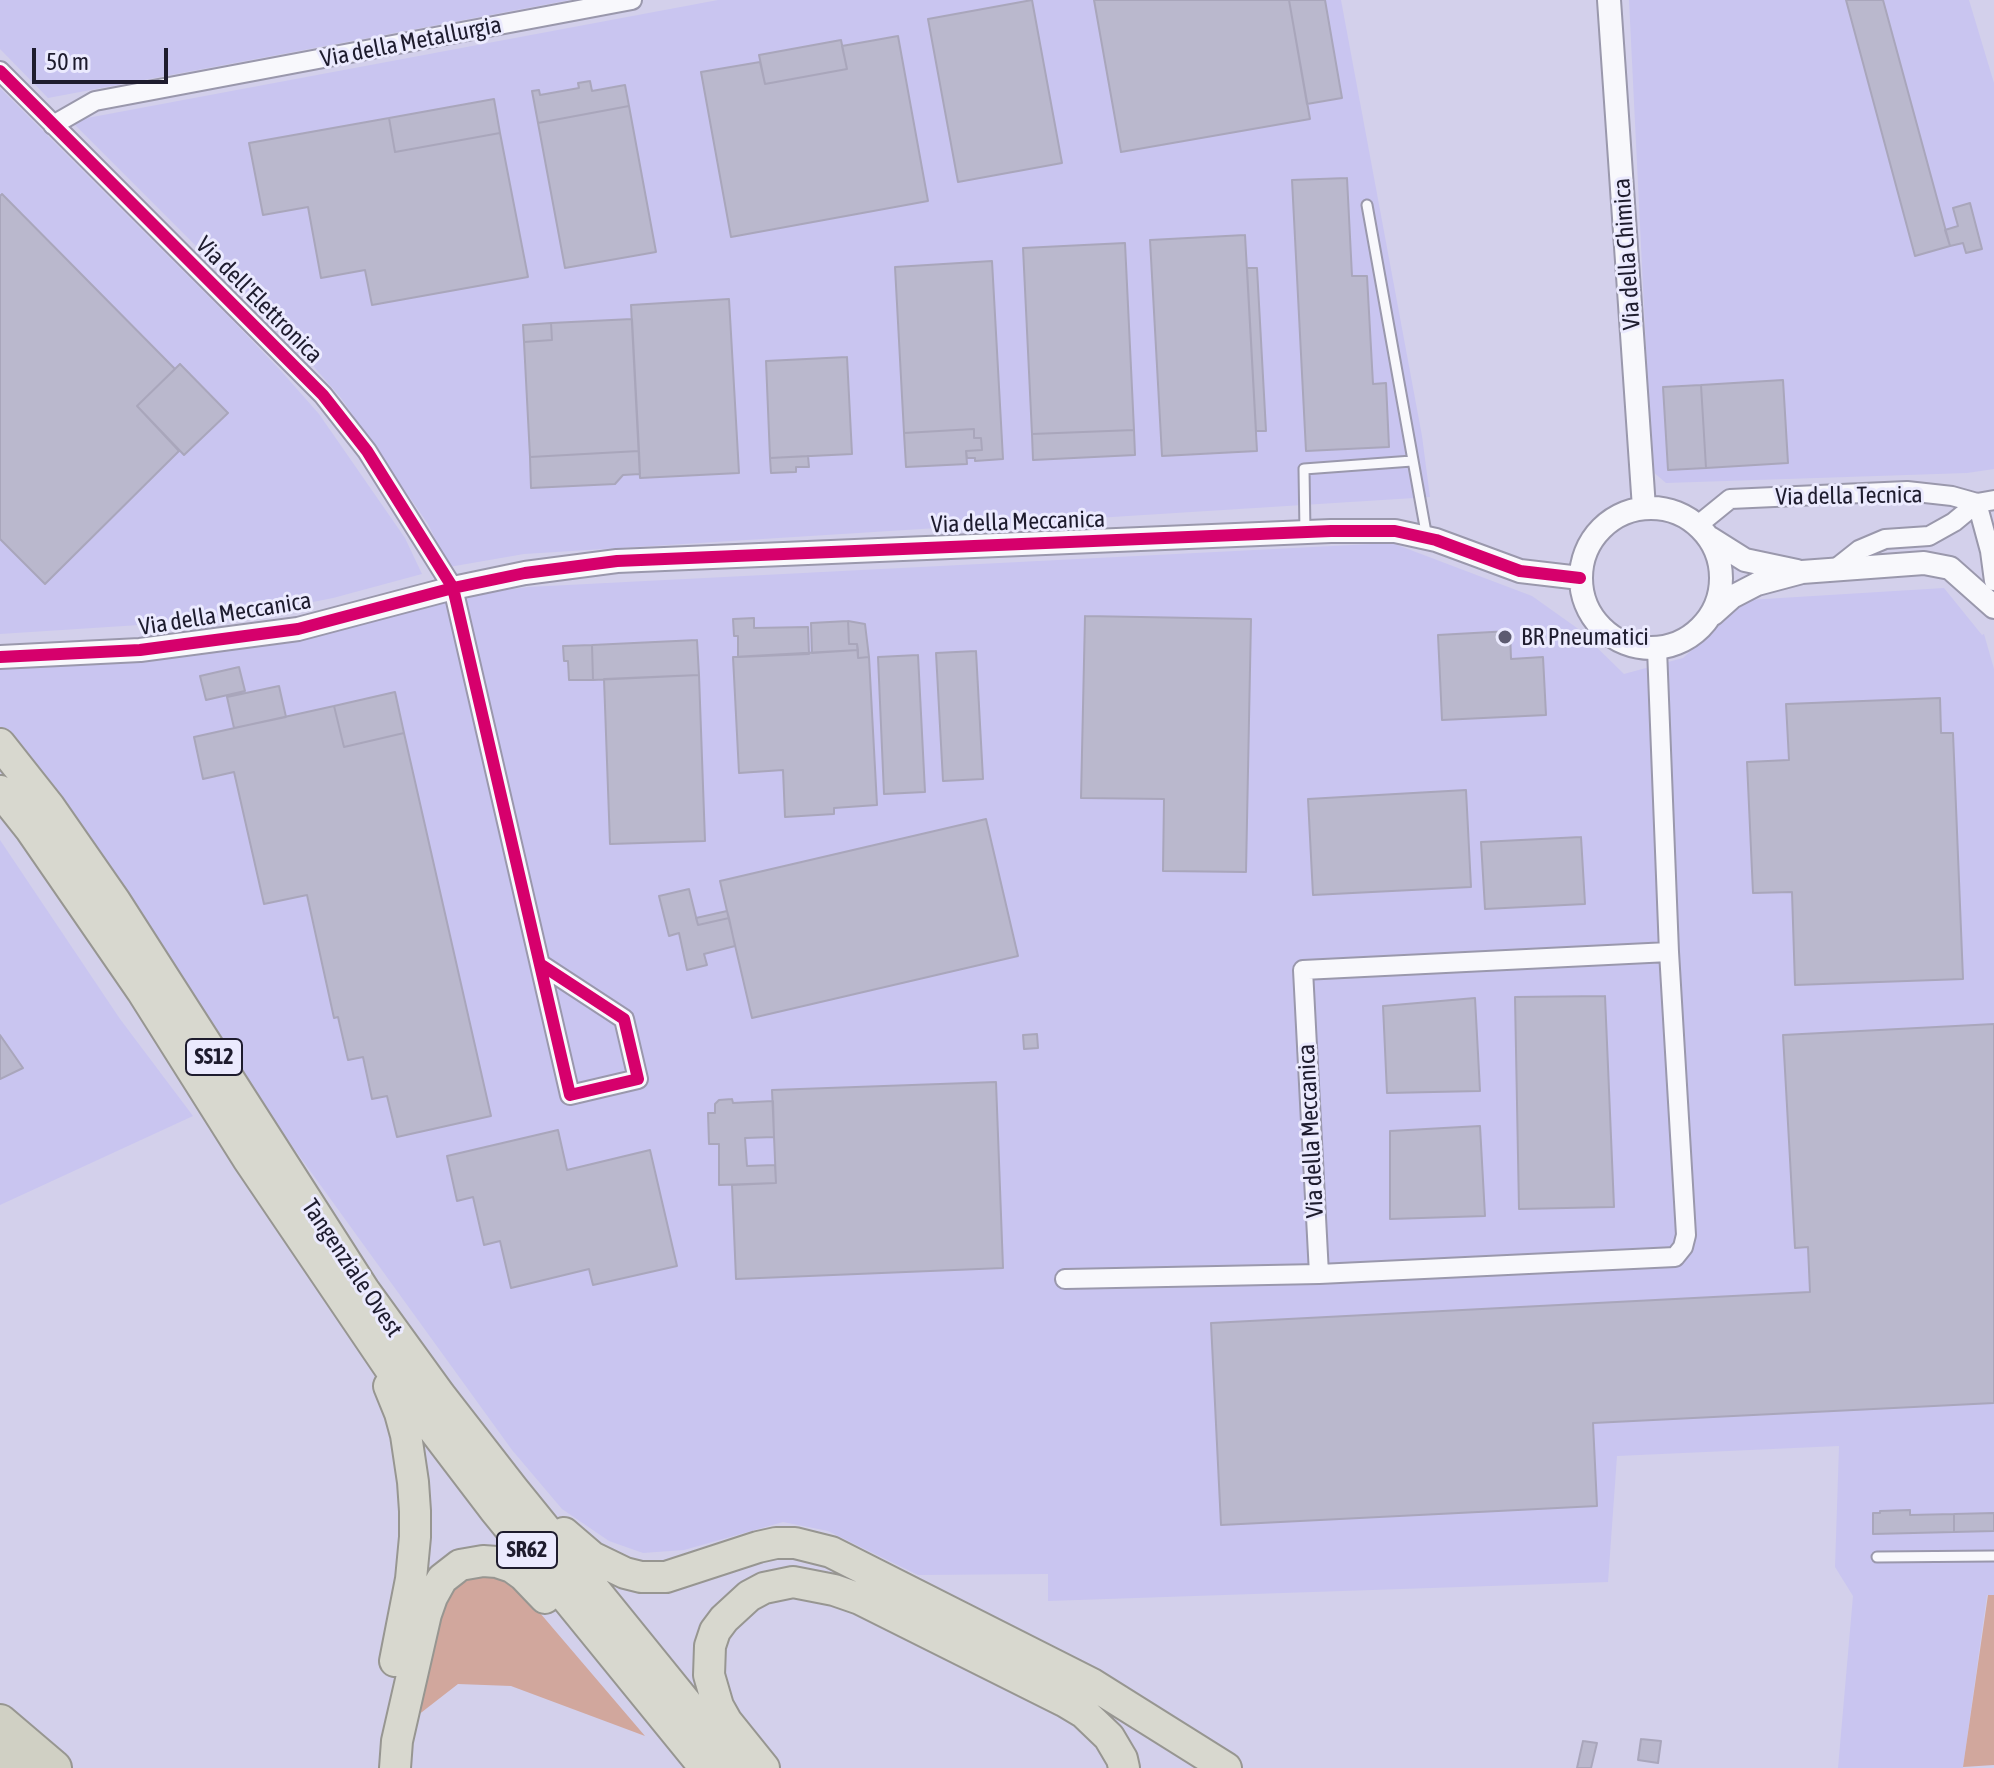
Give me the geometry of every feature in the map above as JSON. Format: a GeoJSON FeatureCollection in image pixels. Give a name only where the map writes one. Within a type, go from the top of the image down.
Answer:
{"type":"FeatureCollection","features":[{"type":"Feature","properties":{"kind":"highway","name":"Tangenziale Ovest"},"geometry":{"type":"LineString","coordinates":[[0,744],[49,806],[115,901],[364,1290],[522,1501],[739,1768]]}},
{"type":"Feature","properties":{"kind":"highway","name":"Tangenziale Ovest"},"geometry":{"type":"LineString","coordinates":[[0,791],[31,830],[142,991],[248,1159],[414,1404],[494,1509],[702,1768]]}},
{"type":"Feature","properties":{"kind":"highway"},"geometry":{"type":"LineString","coordinates":[[359,1323],[400,1413],[409,1454],[415,1511],[411,1579],[373,1768]]}},
{"type":"Feature","properties":{"kind":"highway"},"geometry":{"type":"LineString","coordinates":[[440,1395],[570,1539],[609,1567],[641,1577],[666,1577],[776,1543],[814,1546],[847,1559],[1092,1684],[1226,1768]]}},
{"type":"Feature","properties":{"kind":"highway"},"geometry":{"type":"LineString","coordinates":[[395,1768],[397,1741],[432,1597],[451,1570],[483,1561],[512,1567],[523,1575],[702,1768]]}},
{"type":"Feature","properties":{"kind":"highway"},"geometry":{"type":"LineString","coordinates":[[764,1768],[718,1706],[709,1675],[710,1646],[715,1631],[724,1619],[749,1596],[764,1588],[793,1582],[860,1599],[1064,1701],[1084,1713],[1109,1737],[1124,1768]]}},
{"type":"Feature","properties":{"kind":"highway"},"geometry":{"type":"LineString","coordinates":[[0,1722],[54,1768]]}},
{"type":"Feature","properties":{"kind":"highway"},"geometry":{"type":"LineString","coordinates":[[0,1752],[18,1768]]}},
{"type":"Feature","properties":{"kind":"street","name":"Via della Metallurgia"},"geometry":{"type":"LineString","coordinates":[[53,125],[95,101],[632,0]]}},
{"type":"Feature","properties":{"kind":"street","name":"Via della Chimica"},"geometry":{"type":"LineString","coordinates":[[1609,0],[1644,508]]}},
{"type":"Feature","properties":{"kind":"street","name":"Via dell'Elettronica"},"geometry":{"type":"LineString","coordinates":[[0,71],[323,395],[367,451],[453,588]]}},
{"type":"Feature","properties":{"kind":"street","name":"Via della Tecnica"},"geometry":{"type":"LineString","coordinates":[[1704,532],[1730,499],[1907,491],[1985,501]]}},
{"type":"Feature","properties":{"kind":"street"},"geometry":{"type":"LineString","coordinates":[[1835,569],[1859,550],[1885,539],[1929,536],[1985,501],[1994,581]]}},
{"type":"Feature","properties":{"kind":"street"},"geometry":{"type":"LineString","coordinates":[[1802,572],[1745,560],[1681,514],[1644,508],[1619,516],[1599,531],[1586,553],[1580,578],[1583,597],[1591,615],[1603,630],[1619,641],[1657,649],[1679,644],[1698,632],[1732,597],[1757,584],[1802,572],[1924,563],[1950,568],[1994,607]]}},
{"type":"Feature","properties":{"kind":"street","name":"Via della Meccanica"},"geometry":{"type":"LineString","coordinates":[[0,657],[140,650],[298,629],[453,588],[525,573],[617,561],[1305,532],[1395,531],[1436,540],[1520,571],[1580,578]]}},
{"type":"Feature","properties":{"kind":"street"},"geometry":{"type":"LineString","coordinates":[[1704,532],[1720,563],[1721,590],[1712,615]]}},
{"type":"Feature","properties":{"kind":"street"},"geometry":{"type":"LineString","coordinates":[[453,588],[570,1095],[638,1079],[624,1019],[540,964]]}},
{"type":"Feature","properties":{"kind":"street"},"geometry":{"type":"LineString","coordinates":[[1065,1279],[1319,1274],[1675,1257],[1683,1247],[1686,1235],[1669,952],[1657,649]]}},
{"type":"Feature","properties":{"kind":"street","name":"Via della Meccanica"},"geometry":{"type":"LineString","coordinates":[[1319,1274],[1303,970],[1669,952]]}},
{"type":"Feature","properties":{"kind":"lane"},"geometry":{"type":"LineString","coordinates":[[1367,205],[1427,538]]}},
{"type":"Feature","properties":{"kind":"lane"},"geometry":{"type":"LineString","coordinates":[[1305,532],[1304,469],[1412,461]]}},
{"type":"Feature","properties":{"kind":"lane"},"geometry":{"type":"LineString","coordinates":[[1877,1557],[1994,1556]]}},
{"type":"Feature","properties":{"kind":"shaded area"},"geometry":{"type":"Polygon","coordinates":[[[0,0],[570,0],[48,98],[0,49],[0,0]]]}},
{"type":"Feature","properties":{"kind":"shaded area"},"geometry":{"type":"Polygon","coordinates":[[[718,0],[1341,0],[1422,436],[1430,497],[524,554],[449,567],[428,524],[341,398],[302,353],[71,121],[718,0]]]}},
{"type":"Feature","properties":{"kind":"shaded area"},"geometry":{"type":"Polygon","coordinates":[[[1629,0],[1969,0],[1994,83],[1994,469],[1967,473],[1666,483],[1652,471],[1629,0]]]}},
{"type":"Feature","properties":{"kind":"shaded area"},"geometry":{"type":"Polygon","coordinates":[[[0,88],[230,318],[319,414],[405,538],[422,574],[333,598],[186,622],[0,634],[0,88]]]}},
{"type":"Feature","properties":{"kind":"shaded area"},"geometry":{"type":"Polygon","coordinates":[[[1392,543],[1532,596],[1577,628],[1624,674],[1683,658],[1748,600],[1944,588],[1984,634],[1994,669],[1994,1595],[1987,1595],[1963,1768],[1838,1768],[1853,1596],[1835,1567],[1839,1446],[1617,1456],[1608,1582],[1048,1601],[1048,1574],[918,1575],[828,1531],[783,1522],[684,1550],[643,1553],[609,1541],[562,1509],[512,1450],[248,1085],[0,731],[0,667],[189,655],[294,639],[341,630],[476,594],[528,587],[1392,543]]]}},
{"type":"Feature","properties":{"kind":"shaded area"},"geometry":{"type":"Polygon","coordinates":[[[0,840],[120,1019],[193,1116],[0,1205],[0,840]]]}},
{"type":"Feature","properties":{"kind":"shaded area"},"geometry":{"type":"Polygon","coordinates":[[[479,1577],[511,1579],[645,1736],[511,1686],[458,1684],[413,1719],[434,1611],[452,1585],[479,1577]]]}},
{"type":"Feature","properties":{"kind":"shaded area"},"geometry":{"type":"Polygon","coordinates":[[[1988,1595],[1994,1595],[1994,1765],[1963,1767],[1988,1595]]]}},
{"type":"Feature","properties":{"kind":"building"},"geometry":{"type":"Polygon","coordinates":[[[1032,0],[1062,163],[958,182],[928,19],[1032,0]]]}},
{"type":"Feature","properties":{"kind":"building"},"geometry":{"type":"Polygon","coordinates":[[[1094,0],[1289,0],[1310,119],[1121,152],[1094,0]]]}},
{"type":"Feature","properties":{"kind":"building"},"geometry":{"type":"Polygon","coordinates":[[[1289,0],[1325,0],[1342,98],[1307,104],[1289,0]]]}},
{"type":"Feature","properties":{"kind":"building"},"geometry":{"type":"Polygon","coordinates":[[[1846,0],[1883,0],[1950,246],[1915,256],[1846,0]]]}},
{"type":"Feature","properties":{"kind":"building"},"geometry":{"type":"Polygon","coordinates":[[[898,36],[928,201],[731,237],[701,72],[760,62],[765,84],[847,69],[842,46],[898,36]]]}},
{"type":"Feature","properties":{"kind":"building"},"geometry":{"type":"Polygon","coordinates":[[[841,40],[847,69],[765,84],[759,55],[841,40]]]}},
{"type":"Feature","properties":{"kind":"building"},"geometry":{"type":"Polygon","coordinates":[[[590,81],[592,91],[625,85],[629,106],[538,123],[532,91],[539,90],[540,95],[579,88],[578,83],[590,81]]]}},
{"type":"Feature","properties":{"kind":"building"},"geometry":{"type":"Polygon","coordinates":[[[494,99],[500,133],[395,152],[389,118],[494,99]]]}},
{"type":"Feature","properties":{"kind":"building"},"geometry":{"type":"Polygon","coordinates":[[[629,106],[656,252],[565,268],[538,123],[629,106]]]}},
{"type":"Feature","properties":{"kind":"building"},"geometry":{"type":"Polygon","coordinates":[[[389,118],[395,152],[500,133],[528,277],[372,305],[365,270],[321,278],[308,207],[263,215],[249,143],[389,118]]]}},
{"type":"Feature","properties":{"kind":"building"},"geometry":{"type":"Polygon","coordinates":[[[1347,178],[1352,276],[1367,276],[1373,384],[1386,383],[1389,447],[1306,451],[1292,180],[1347,178]]]}},
{"type":"Feature","properties":{"kind":"building"},"geometry":{"type":"Polygon","coordinates":[[[2,194],[175,369],[137,406],[179,451],[45,584],[0,539],[2,194]]]}},
{"type":"Feature","properties":{"kind":"building"},"geometry":{"type":"Polygon","coordinates":[[[1970,203],[1982,249],[1966,253],[1963,243],[1950,246],[1945,230],[1958,226],[1953,208],[1970,203]]]}},
{"type":"Feature","properties":{"kind":"building"},"geometry":{"type":"Polygon","coordinates":[[[1245,235],[1257,451],[1162,456],[1150,240],[1245,235]]]}},
{"type":"Feature","properties":{"kind":"building"},"geometry":{"type":"Polygon","coordinates":[[[1125,243],[1134,430],[1032,434],[1023,248],[1125,243]]]}},
{"type":"Feature","properties":{"kind":"building"},"geometry":{"type":"Polygon","coordinates":[[[992,261],[1003,459],[975,461],[975,458],[967,458],[966,451],[982,450],[981,438],[974,438],[974,429],[904,433],[895,267],[992,261]]]}},
{"type":"Feature","properties":{"kind":"building"},"geometry":{"type":"Polygon","coordinates":[[[1247,268],[1257,268],[1266,431],[1256,431],[1247,268]]]}},
{"type":"Feature","properties":{"kind":"building"},"geometry":{"type":"Polygon","coordinates":[[[729,299],[739,473],[640,478],[631,305],[729,299]]]}},
{"type":"Feature","properties":{"kind":"building"},"geometry":{"type":"Polygon","coordinates":[[[632,319],[639,451],[530,457],[524,342],[552,340],[551,323],[632,319]]]}},
{"type":"Feature","properties":{"kind":"building"},"geometry":{"type":"Polygon","coordinates":[[[551,323],[552,340],[524,342],[523,325],[551,323]]]}},
{"type":"Feature","properties":{"kind":"building"},"geometry":{"type":"Polygon","coordinates":[[[847,357],[852,454],[770,458],[766,361],[847,357]]]}},
{"type":"Feature","properties":{"kind":"building"},"geometry":{"type":"Polygon","coordinates":[[[180,364],[228,413],[184,455],[137,406],[180,364]]]}},
{"type":"Feature","properties":{"kind":"building"},"geometry":{"type":"Polygon","coordinates":[[[1783,380],[1788,463],[1706,468],[1701,385],[1783,380]]]}},
{"type":"Feature","properties":{"kind":"building"},"geometry":{"type":"Polygon","coordinates":[[[1701,385],[1706,468],[1668,470],[1663,387],[1701,385]]]}},
{"type":"Feature","properties":{"kind":"building"},"geometry":{"type":"Polygon","coordinates":[[[974,429],[974,438],[981,438],[982,450],[966,451],[967,464],[906,467],[904,433],[974,429]]]}},
{"type":"Feature","properties":{"kind":"building"},"geometry":{"type":"Polygon","coordinates":[[[1134,430],[1135,455],[1033,460],[1032,434],[1134,430]]]}},
{"type":"Feature","properties":{"kind":"building"},"geometry":{"type":"Polygon","coordinates":[[[639,451],[640,474],[623,475],[615,484],[531,488],[530,457],[639,451]]]}},
{"type":"Feature","properties":{"kind":"building"},"geometry":{"type":"Polygon","coordinates":[[[808,456],[809,467],[796,467],[796,472],[771,473],[770,458],[808,456]]]}},
{"type":"Feature","properties":{"kind":"building"},"geometry":{"type":"Polygon","coordinates":[[[1085,616],[1251,619],[1246,872],[1163,871],[1164,799],[1081,798],[1085,616]]]}},
{"type":"Feature","properties":{"kind":"building"},"geometry":{"type":"Polygon","coordinates":[[[754,618],[754,628],[808,627],[809,654],[738,657],[738,636],[734,636],[733,619],[754,618]]]}},
{"type":"Feature","properties":{"kind":"building"},"geometry":{"type":"Polygon","coordinates":[[[848,621],[849,644],[857,644],[858,650],[812,653],[811,623],[848,621]]]}},
{"type":"Feature","properties":{"kind":"building"},"geometry":{"type":"Polygon","coordinates":[[[848,621],[865,624],[869,657],[858,658],[857,644],[849,644],[848,621]]]}},
{"type":"Feature","properties":{"kind":"building"},"geometry":{"type":"Polygon","coordinates":[[[1510,631],[1511,659],[1543,657],[1546,715],[1442,720],[1438,635],[1510,631]]]}},
{"type":"Feature","properties":{"kind":"building"},"geometry":{"type":"Polygon","coordinates":[[[697,640],[699,675],[593,680],[592,645],[697,640]]]}},
{"type":"Feature","properties":{"kind":"building"},"geometry":{"type":"Polygon","coordinates":[[[592,645],[593,680],[569,680],[563,646],[592,645]]]}},
{"type":"Feature","properties":{"kind":"building"},"geometry":{"type":"Polygon","coordinates":[[[858,650],[858,658],[869,657],[877,805],[834,808],[834,814],[785,817],[783,770],[739,773],[733,657],[858,650]]]}},
{"type":"Feature","properties":{"kind":"building"},"geometry":{"type":"Polygon","coordinates":[[[976,651],[983,779],[943,781],[936,653],[976,651]]]}},
{"type":"Feature","properties":{"kind":"building"},"geometry":{"type":"Polygon","coordinates":[[[918,655],[925,792],[884,794],[878,657],[918,655]]]}},
{"type":"Feature","properties":{"kind":"building"},"geometry":{"type":"Polygon","coordinates":[[[239,667],[245,691],[206,700],[200,676],[239,667]]]}},
{"type":"Feature","properties":{"kind":"building"},"geometry":{"type":"Polygon","coordinates":[[[699,675],[705,841],[610,844],[604,679],[699,675]]]}},
{"type":"Feature","properties":{"kind":"building"},"geometry":{"type":"Polygon","coordinates":[[[279,686],[286,717],[234,728],[227,697],[279,686]]]}},
{"type":"Feature","properties":{"kind":"building"},"geometry":{"type":"Polygon","coordinates":[[[395,692],[404,733],[344,747],[334,706],[395,692]]]}},
{"type":"Feature","properties":{"kind":"building"},"geometry":{"type":"Polygon","coordinates":[[[1940,698],[1941,733],[1953,733],[1963,979],[1795,985],[1792,892],[1753,893],[1747,762],[1789,760],[1786,704],[1940,698]]]}},
{"type":"Feature","properties":{"kind":"building"},"geometry":{"type":"Polygon","coordinates":[[[334,706],[344,747],[404,733],[491,1116],[397,1137],[387,1096],[372,1099],[363,1057],[348,1060],[338,1017],[334,1018],[307,895],[264,904],[234,772],[203,779],[194,737],[334,706]]]}},
{"type":"Feature","properties":{"kind":"building"},"geometry":{"type":"Polygon","coordinates":[[[1466,790],[1471,887],[1313,895],[1308,799],[1466,790]]]}},
{"type":"Feature","properties":{"kind":"building"},"geometry":{"type":"Polygon","coordinates":[[[986,819],[1018,956],[752,1018],[720,881],[986,819]]]}},
{"type":"Feature","properties":{"kind":"building"},"geometry":{"type":"Polygon","coordinates":[[[1581,837],[1585,904],[1485,909],[1481,842],[1581,837]]]}},
{"type":"Feature","properties":{"kind":"building"},"geometry":{"type":"Polygon","coordinates":[[[689,889],[698,925],[729,918],[735,946],[704,954],[707,965],[687,970],[679,933],[669,936],[659,896],[689,889]]]}},
{"type":"Feature","properties":{"kind":"building"},"geometry":{"type":"Polygon","coordinates":[[[727,911],[729,918],[698,925],[696,918],[727,911]]]}},
{"type":"Feature","properties":{"kind":"building"},"geometry":{"type":"Polygon","coordinates":[[[1605,996],[1614,1207],[1519,1209],[1515,997],[1605,996]]]}},
{"type":"Feature","properties":{"kind":"building"},"geometry":{"type":"Polygon","coordinates":[[[1475,998],[1480,1091],[1387,1093],[1383,1006],[1475,998]]]}},
{"type":"Feature","properties":{"kind":"building"},"geometry":{"type":"Polygon","coordinates":[[[1994,1024],[1994,1403],[1593,1423],[1597,1506],[1221,1525],[1211,1323],[1810,1292],[1808,1247],[1795,1248],[1783,1035],[1994,1024]]]}},
{"type":"Feature","properties":{"kind":"building"},"geometry":{"type":"Polygon","coordinates":[[[1037,1034],[1038,1048],[1024,1049],[1023,1035],[1037,1034]]]}},
{"type":"Feature","properties":{"kind":"building"},"geometry":{"type":"Polygon","coordinates":[[[0,1035],[23,1068],[0,1079],[0,1035]]]}},
{"type":"Feature","properties":{"kind":"building"},"geometry":{"type":"Polygon","coordinates":[[[996,1082],[1003,1268],[736,1279],[732,1185],[776,1183],[772,1090],[996,1082]]]}},
{"type":"Feature","properties":{"kind":"building"},"geometry":{"type":"Polygon","coordinates":[[[732,1099],[733,1103],[773,1101],[774,1137],[745,1138],[747,1166],[775,1165],[776,1183],[719,1185],[719,1144],[709,1144],[708,1113],[715,1113],[715,1104],[719,1100],[732,1099]]]}},
{"type":"Feature","properties":{"kind":"building"},"geometry":{"type":"Polygon","coordinates":[[[1480,1126],[1485,1216],[1390,1219],[1390,1131],[1480,1126]]]}},
{"type":"Feature","properties":{"kind":"building"},"geometry":{"type":"Polygon","coordinates":[[[558,1130],[567,1170],[650,1150],[677,1266],[593,1285],[589,1269],[511,1288],[500,1241],[484,1245],[473,1197],[457,1201],[447,1156],[558,1130]]]}},
{"type":"Feature","properties":{"kind":"building"},"geometry":{"type":"Polygon","coordinates":[[[1910,1510],[1910,1515],[1954,1514],[1954,1532],[1873,1534],[1873,1513],[1910,1510]]]}},
{"type":"Feature","properties":{"kind":"building"},"geometry":{"type":"Polygon","coordinates":[[[1994,1513],[1994,1531],[1954,1532],[1954,1514],[1994,1513]]]}},
{"type":"Feature","properties":{"kind":"building"},"geometry":{"type":"Polygon","coordinates":[[[1641,1739],[1661,1741],[1658,1763],[1638,1760],[1641,1739]]]}},
{"type":"Feature","properties":{"kind":"building"},"geometry":{"type":"Polygon","coordinates":[[[1583,1741],[1597,1743],[1591,1768],[1577,1768],[1583,1741]]]}},
{"type":"Feature","properties":{"kind":"cycle path"},"geometry":{"type":"LineString","coordinates":[[0,71],[323,395],[367,451],[453,588],[570,1095],[638,1079],[624,1019],[540,964]]}},
{"type":"Feature","properties":{"kind":"cycle path"},"geometry":{"type":"LineString","coordinates":[[0,657],[140,650],[298,629],[453,588],[525,573],[617,561],[1331,531],[1395,531],[1436,540],[1520,571],[1580,578]]}},
{"type":"Feature","properties":{"kind":"place","name":"BR Pneumatici"},"geometry":{"type":"Point","coordinates":[1505,637]}}]}
